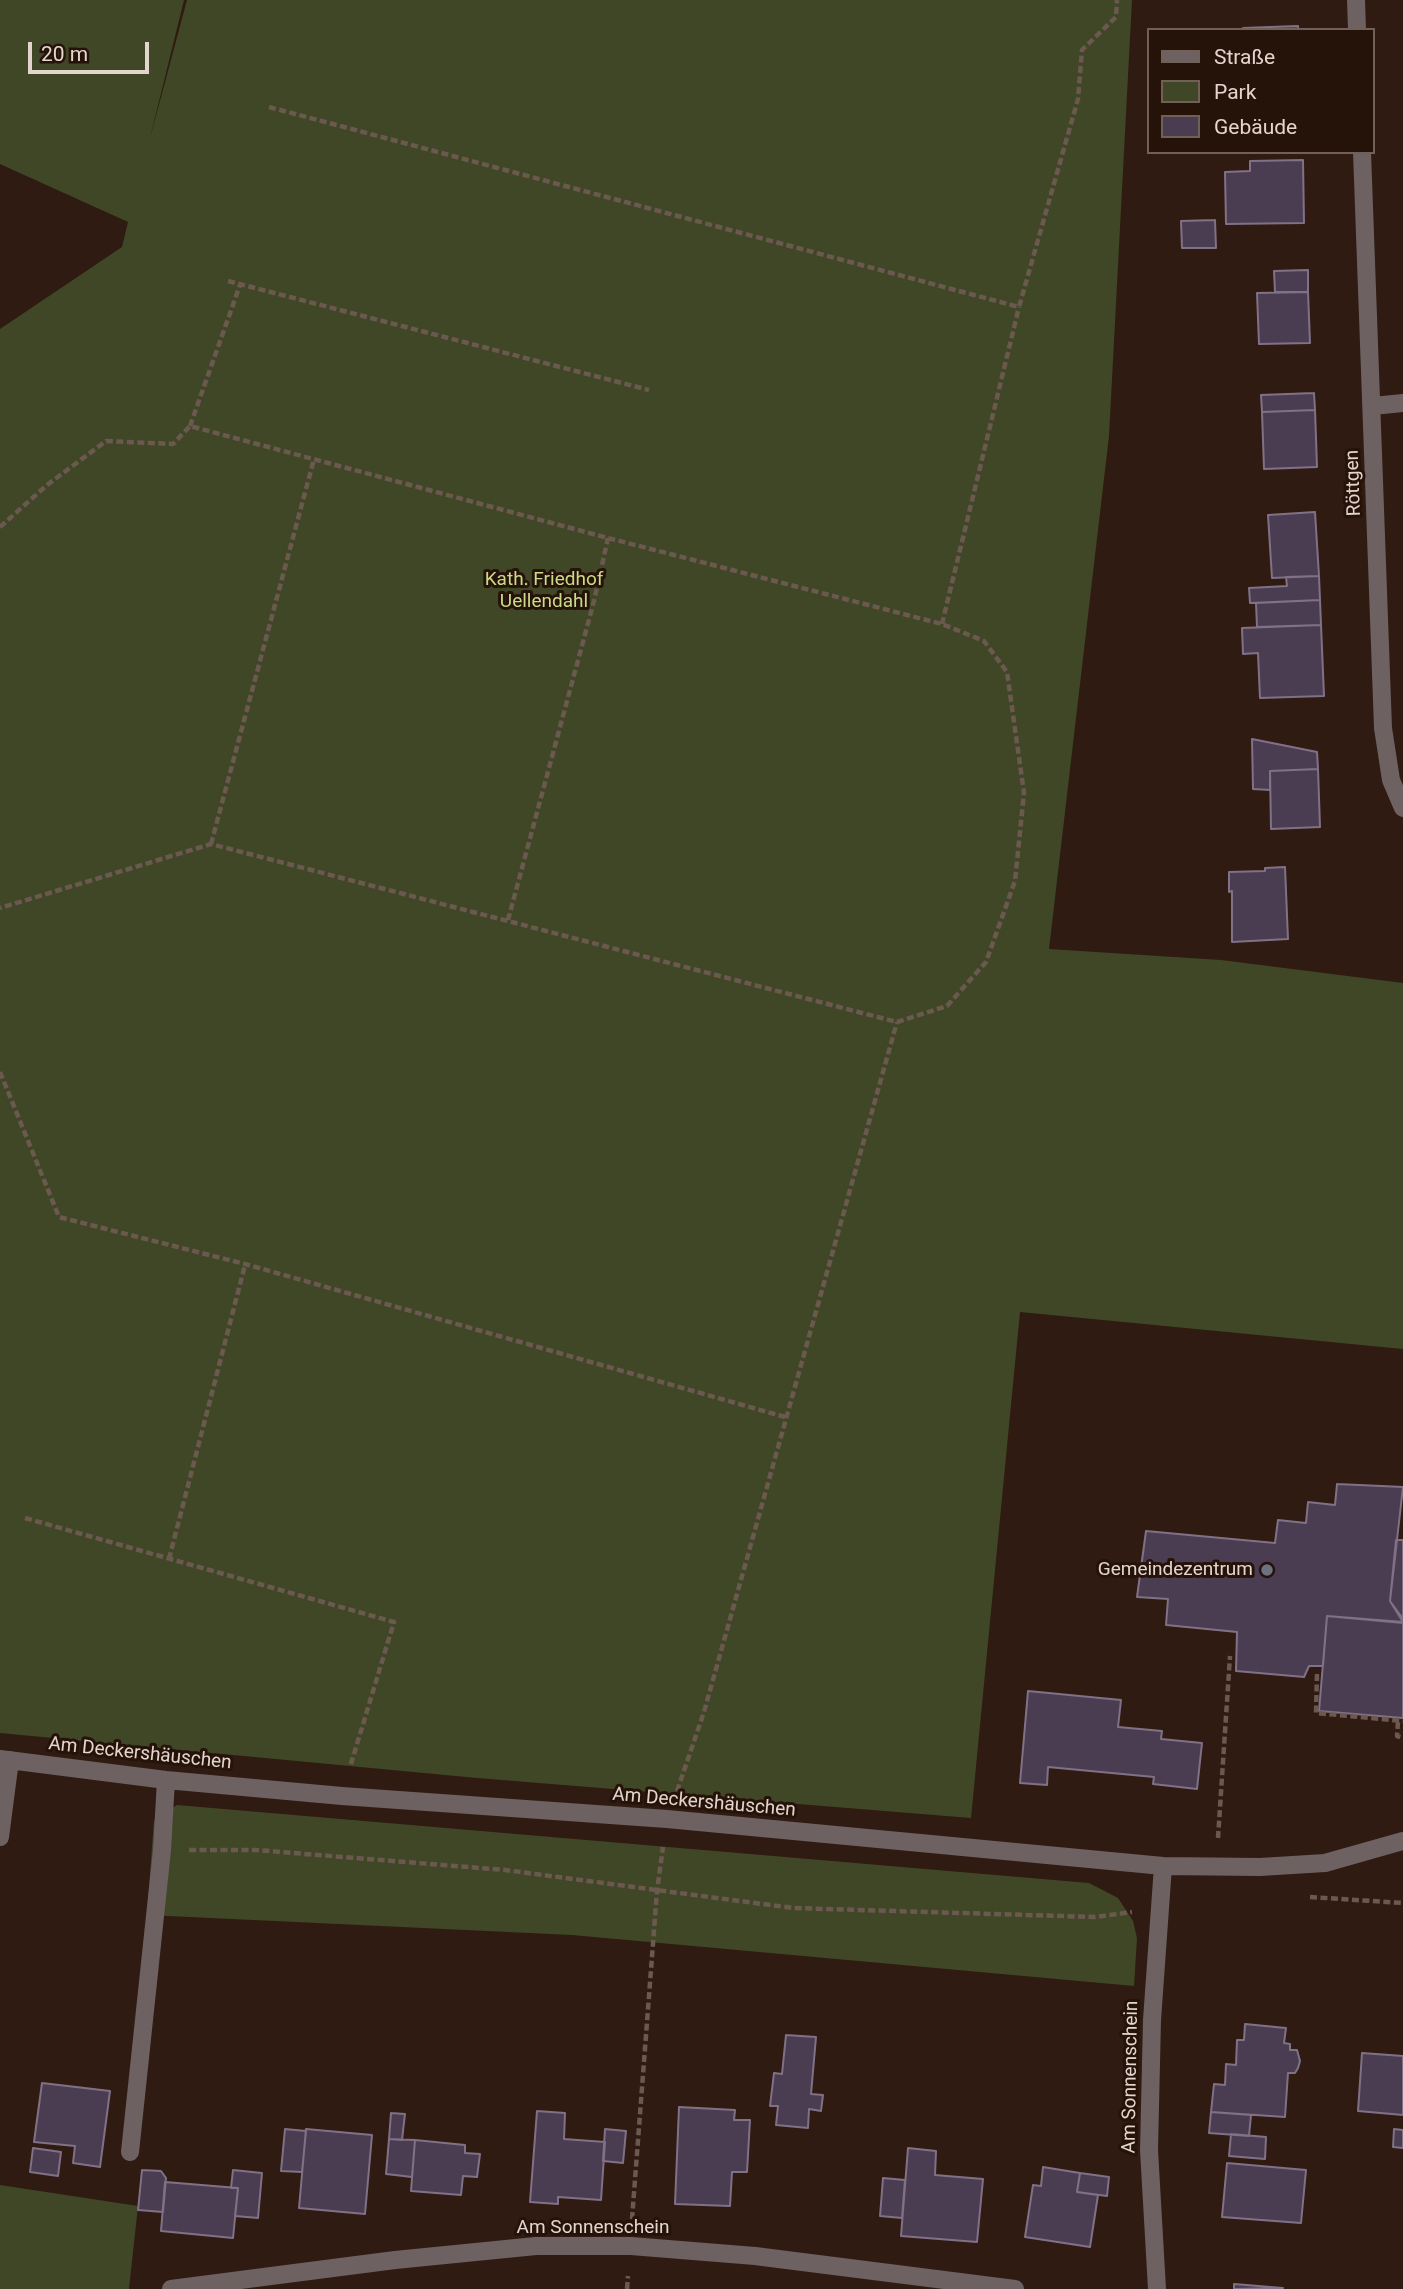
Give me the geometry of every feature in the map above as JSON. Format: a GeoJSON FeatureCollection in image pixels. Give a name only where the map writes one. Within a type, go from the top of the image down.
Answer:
{"type":"FeatureCollection","features":[{"type":"Feature","properties":{"kind":"street"},"geometry":{"type":"LineString","coordinates":[[1356,0],[1357,28]]}},
{"type":"Feature","properties":{"kind":"street","name":"Röttgen"},"geometry":{"type":"LineString","coordinates":[[1362,154],[1373,406],[1382,728],[1391,780],[1403,808]]}},
{"type":"Feature","properties":{"kind":"street"},"geometry":{"type":"LineString","coordinates":[[1373,406],[1403,403]]}},
{"type":"Feature","properties":{"kind":"street"},"geometry":{"type":"LineString","coordinates":[[0,1837],[5,1760]]}},
{"type":"Feature","properties":{"kind":"street","name":"Am Deckershäuschen"},"geometry":{"type":"LineString","coordinates":[[5,1760],[166,1780],[342,1796],[667,1819],[1163,1866],[1260,1867],[1325,1863],[1403,1842]]}},
{"type":"Feature","properties":{"kind":"street"},"geometry":{"type":"LineString","coordinates":[[130,2152],[162,1850],[166,1780]]}},
{"type":"Feature","properties":{"kind":"street","name":"Am Sonnenschein"},"geometry":{"type":"LineString","coordinates":[[1157,2289],[1149,2150],[1152,2020],[1163,1866]]}},
{"type":"Feature","properties":{"kind":"street","name":"Am Sonnenschein"},"geometry":{"type":"LineString","coordinates":[[171,2289],[395,2260],[536,2246],[631,2246],[755,2256],[1015,2289]]}},
{"type":"Feature","properties":{"kind":"path"},"geometry":{"type":"LineString","coordinates":[[942,624],[1019,307],[1078,99],[1082,50],[1116,17],[1117,0]]}},
{"type":"Feature","properties":{"kind":"path"},"geometry":{"type":"LineString","coordinates":[[269,107],[1019,307]]}},
{"type":"Feature","properties":{"kind":"path"},"geometry":{"type":"LineString","coordinates":[[228,281],[649,390]]}},
{"type":"Feature","properties":{"kind":"path"},"geometry":{"type":"LineString","coordinates":[[0,527],[47,485],[106,442],[173,444],[190,426],[240,285]]}},
{"type":"Feature","properties":{"kind":"path"},"geometry":{"type":"LineString","coordinates":[[0,908],[211,845],[898,1022],[947,1006],[986,962],[1015,881],[1024,793],[1007,672],[984,641],[942,624],[190,426]]}},
{"type":"Feature","properties":{"kind":"path"},"geometry":{"type":"LineString","coordinates":[[211,845],[314,459]]}},
{"type":"Feature","properties":{"kind":"path"},"geometry":{"type":"LineString","coordinates":[[508,920],[594,601],[608,538]]}},
{"type":"Feature","properties":{"kind":"path"},"geometry":{"type":"LineString","coordinates":[[631,2222],[657,1891],[667,1819],[704,1712],[898,1022]]}},
{"type":"Feature","properties":{"kind":"path"},"geometry":{"type":"LineString","coordinates":[[0,1072],[60,1217],[245,1264],[785,1417]]}},
{"type":"Feature","properties":{"kind":"path"},"geometry":{"type":"LineString","coordinates":[[169,1559],[245,1264]]}},
{"type":"Feature","properties":{"kind":"path"},"geometry":{"type":"LineString","coordinates":[[25,1518],[394,1622],[342,1796]]}},
{"type":"Feature","properties":{"kind":"path"},"geometry":{"type":"LineString","coordinates":[[1216,1866],[1230,1656]]}},
{"type":"Feature","properties":{"kind":"path"},"geometry":{"type":"LineString","coordinates":[[1317,1674],[1316,1713],[1400,1721],[1397,1736],[1403,1738]]}},
{"type":"Feature","properties":{"kind":"path"},"geometry":{"type":"LineString","coordinates":[[162,1850],[256,1850],[505,1870],[807,1909],[1095,1917],[1161,1909]]}},
{"type":"Feature","properties":{"kind":"green space","name":"Kath. Friedhof Uellendahl"},"geometry":{"type":"Polygon","coordinates":[[[0,0],[184,0],[149,142],[187,0],[1132,0],[1109,436],[1049,949],[1221,960],[1403,983],[1403,1349],[1020,1312],[971,1818],[477,1778],[0,1733],[0,329],[122,247],[128,222],[0,164],[0,0]]]}},
{"type":"Feature","properties":{"kind":"green space"},"geometry":{"type":"Polygon","coordinates":[[[177,1805],[1089,1883],[1118,1898],[1133,1921],[1137,1938],[1134,1986],[572,1935],[147,1915],[154,1820],[177,1805]]]}},
{"type":"Feature","properties":{"kind":"green space"},"geometry":{"type":"Polygon","coordinates":[[[0,2185],[138,2206],[129,2289],[0,2289],[0,2185]]]}},
{"type":"Feature","properties":{"kind":"building"},"geometry":{"type":"Polygon","coordinates":[[[1298,26],[1298,28],[1243,28],[1298,26]]]}},
{"type":"Feature","properties":{"kind":"building"},"geometry":{"type":"Polygon","coordinates":[[[1303,160],[1304,223],[1226,224],[1225,172],[1250,171],[1250,161],[1303,160]]]}},
{"type":"Feature","properties":{"kind":"building"},"geometry":{"type":"Polygon","coordinates":[[[1215,220],[1216,248],[1182,248],[1181,221],[1215,220]]]}},
{"type":"Feature","properties":{"kind":"building"},"geometry":{"type":"Polygon","coordinates":[[[1308,270],[1308,292],[1275,292],[1274,271],[1308,270]]]}},
{"type":"Feature","properties":{"kind":"building"},"geometry":{"type":"Polygon","coordinates":[[[1308,292],[1310,343],[1259,344],[1257,293],[1308,292]]]}},
{"type":"Feature","properties":{"kind":"building"},"geometry":{"type":"Polygon","coordinates":[[[1314,393],[1315,410],[1262,412],[1261,395],[1314,393]]]}},
{"type":"Feature","properties":{"kind":"building"},"geometry":{"type":"Polygon","coordinates":[[[1315,410],[1317,467],[1264,469],[1262,412],[1315,410]]]}},
{"type":"Feature","properties":{"kind":"building"},"geometry":{"type":"Polygon","coordinates":[[[1315,512],[1319,576],[1272,578],[1268,515],[1315,512]]]}},
{"type":"Feature","properties":{"kind":"building"},"geometry":{"type":"Polygon","coordinates":[[[1319,576],[1320,600],[1250,603],[1249,588],[1287,586],[1286,577],[1319,576]]]}},
{"type":"Feature","properties":{"kind":"building"},"geometry":{"type":"Polygon","coordinates":[[[1320,600],[1321,625],[1257,627],[1256,603],[1320,600]]]}},
{"type":"Feature","properties":{"kind":"building"},"geometry":{"type":"Polygon","coordinates":[[[1321,625],[1324,696],[1260,698],[1258,653],[1243,654],[1242,628],[1321,625]]]}},
{"type":"Feature","properties":{"kind":"building"},"geometry":{"type":"Polygon","coordinates":[[[1252,739],[1317,752],[1318,769],[1270,771],[1270,790],[1253,789],[1252,739]]]}},
{"type":"Feature","properties":{"kind":"building"},"geometry":{"type":"Polygon","coordinates":[[[1318,769],[1320,827],[1271,829],[1270,771],[1318,769]]]}},
{"type":"Feature","properties":{"kind":"building"},"geometry":{"type":"Polygon","coordinates":[[[1285,867],[1288,939],[1232,942],[1232,891],[1229,892],[1229,872],[1265,871],[1265,868],[1285,867]]]}},
{"type":"Feature","properties":{"kind":"building","name":"Gemeindezentrum"},"geometry":{"type":"Polygon","coordinates":[[[1337,1484],[1403,1487],[1390,1601],[1403,1622],[1327,1616],[1323,1666],[1309,1666],[1304,1677],[1236,1671],[1237,1632],[1166,1625],[1168,1599],[1137,1597],[1146,1531],[1275,1543],[1278,1520],[1306,1523],[1308,1502],[1335,1505],[1337,1484]]]}},
{"type":"Feature","properties":{"kind":"building"},"geometry":{"type":"Polygon","coordinates":[[[1396,1540],[1403,1540],[1403,1619],[1390,1601],[1396,1540]]]}},
{"type":"Feature","properties":{"kind":"building"},"geometry":{"type":"Polygon","coordinates":[[[1327,1616],[1403,1623],[1403,1718],[1319,1711],[1327,1616]]]}},
{"type":"Feature","properties":{"kind":"building"},"geometry":{"type":"Polygon","coordinates":[[[1028,1691],[1121,1700],[1118,1727],[1162,1731],[1161,1739],[1202,1743],[1197,1789],[1153,1784],[1154,1777],[1048,1767],[1047,1785],[1020,1783],[1028,1691]]]}},
{"type":"Feature","properties":{"kind":"building"},"geometry":{"type":"Polygon","coordinates":[[[1245,2024],[1286,2028],[1284,2043],[1290,2044],[1290,2050],[1297,2050],[1300,2061],[1295,2073],[1288,2073],[1285,2117],[1211,2112],[1214,2084],[1225,2085],[1226,2064],[1236,2065],[1237,2040],[1244,2040],[1245,2024]]]}},
{"type":"Feature","properties":{"kind":"building"},"geometry":{"type":"Polygon","coordinates":[[[786,2035],[816,2037],[811,2094],[823,2095],[821,2111],[809,2109],[808,2128],[776,2125],[778,2106],[770,2106],[774,2073],[782,2074],[786,2035]]]}},
{"type":"Feature","properties":{"kind":"building"},"geometry":{"type":"Polygon","coordinates":[[[1362,2053],[1403,2056],[1403,2115],[1358,2111],[1362,2053]]]}},
{"type":"Feature","properties":{"kind":"building"},"geometry":{"type":"Polygon","coordinates":[[[42,2083],[110,2091],[100,2167],[73,2163],[75,2146],[34,2142],[42,2083]]]}},
{"type":"Feature","properties":{"kind":"building"},"geometry":{"type":"Polygon","coordinates":[[[679,2107],[735,2110],[734,2120],[750,2120],[747,2172],[732,2172],[730,2206],[675,2204],[679,2107]]]}},
{"type":"Feature","properties":{"kind":"building"},"geometry":{"type":"Polygon","coordinates":[[[537,2111],[565,2113],[564,2139],[605,2142],[601,2200],[558,2197],[558,2204],[530,2202],[537,2111]]]}},
{"type":"Feature","properties":{"kind":"building"},"geometry":{"type":"Polygon","coordinates":[[[1211,2112],[1251,2115],[1249,2136],[1209,2133],[1211,2112]]]}},
{"type":"Feature","properties":{"kind":"building"},"geometry":{"type":"Polygon","coordinates":[[[391,2113],[405,2114],[402,2140],[389,2139],[391,2113]]]}},
{"type":"Feature","properties":{"kind":"building"},"geometry":{"type":"Polygon","coordinates":[[[285,2129],[306,2131],[302,2172],[281,2171],[285,2129]]]}},
{"type":"Feature","properties":{"kind":"building"},"geometry":{"type":"Polygon","coordinates":[[[306,2129],[372,2135],[365,2214],[299,2208],[306,2129]]]}},
{"type":"Feature","properties":{"kind":"building"},"geometry":{"type":"Polygon","coordinates":[[[605,2129],[626,2131],[623,2163],[603,2161],[605,2129]]]}},
{"type":"Feature","properties":{"kind":"building"},"geometry":{"type":"Polygon","coordinates":[[[1394,2129],[1403,2130],[1403,2148],[1393,2147],[1394,2129]]]}},
{"type":"Feature","properties":{"kind":"building"},"geometry":{"type":"Polygon","coordinates":[[[1231,2134],[1266,2137],[1265,2159],[1229,2156],[1231,2134]]]}},
{"type":"Feature","properties":{"kind":"building"},"geometry":{"type":"Polygon","coordinates":[[[389,2139],[415,2140],[412,2177],[386,2174],[389,2139]]]}},
{"type":"Feature","properties":{"kind":"building"},"geometry":{"type":"Polygon","coordinates":[[[415,2140],[465,2145],[465,2153],[480,2154],[477,2177],[463,2176],[461,2195],[411,2191],[415,2140]]]}},
{"type":"Feature","properties":{"kind":"building"},"geometry":{"type":"Polygon","coordinates":[[[33,2148],[61,2152],[58,2176],[30,2172],[33,2148]]]}},
{"type":"Feature","properties":{"kind":"building"},"geometry":{"type":"Polygon","coordinates":[[[908,2148],[936,2151],[935,2175],[983,2179],[977,2242],[901,2236],[908,2148]]]}},
{"type":"Feature","properties":{"kind":"building"},"geometry":{"type":"Polygon","coordinates":[[[1227,2163],[1306,2170],[1301,2223],[1222,2217],[1227,2163]]]}},
{"type":"Feature","properties":{"kind":"building"},"geometry":{"type":"Polygon","coordinates":[[[1043,2167],[1080,2173],[1077,2192],[1098,2195],[1090,2247],[1025,2237],[1033,2185],[1041,2186],[1043,2167]]]}},
{"type":"Feature","properties":{"kind":"building"},"geometry":{"type":"Polygon","coordinates":[[[142,2170],[161,2171],[166,2178],[163,2212],[138,2210],[142,2170]]]}},
{"type":"Feature","properties":{"kind":"building"},"geometry":{"type":"Polygon","coordinates":[[[233,2170],[262,2173],[258,2218],[235,2216],[238,2188],[231,2188],[233,2170]]]}},
{"type":"Feature","properties":{"kind":"building"},"geometry":{"type":"Polygon","coordinates":[[[1080,2173],[1109,2177],[1107,2196],[1077,2192],[1080,2173]]]}},
{"type":"Feature","properties":{"kind":"building"},"geometry":{"type":"Polygon","coordinates":[[[883,2178],[905,2180],[902,2218],[880,2216],[883,2178]]]}},
{"type":"Feature","properties":{"kind":"building"},"geometry":{"type":"Polygon","coordinates":[[[165,2182],[238,2188],[233,2238],[161,2231],[165,2182]]]}},
{"type":"Feature","properties":{"kind":"building"},"geometry":{"type":"Polygon","coordinates":[[[1234,2284],[1283,2288],[1234,2289],[1234,2284]]]}},
{"type":"Feature","properties":{"kind":"place","name":"Gemeindezentrum"},"geometry":{"type":"Point","coordinates":[1267,1570]}}]}
